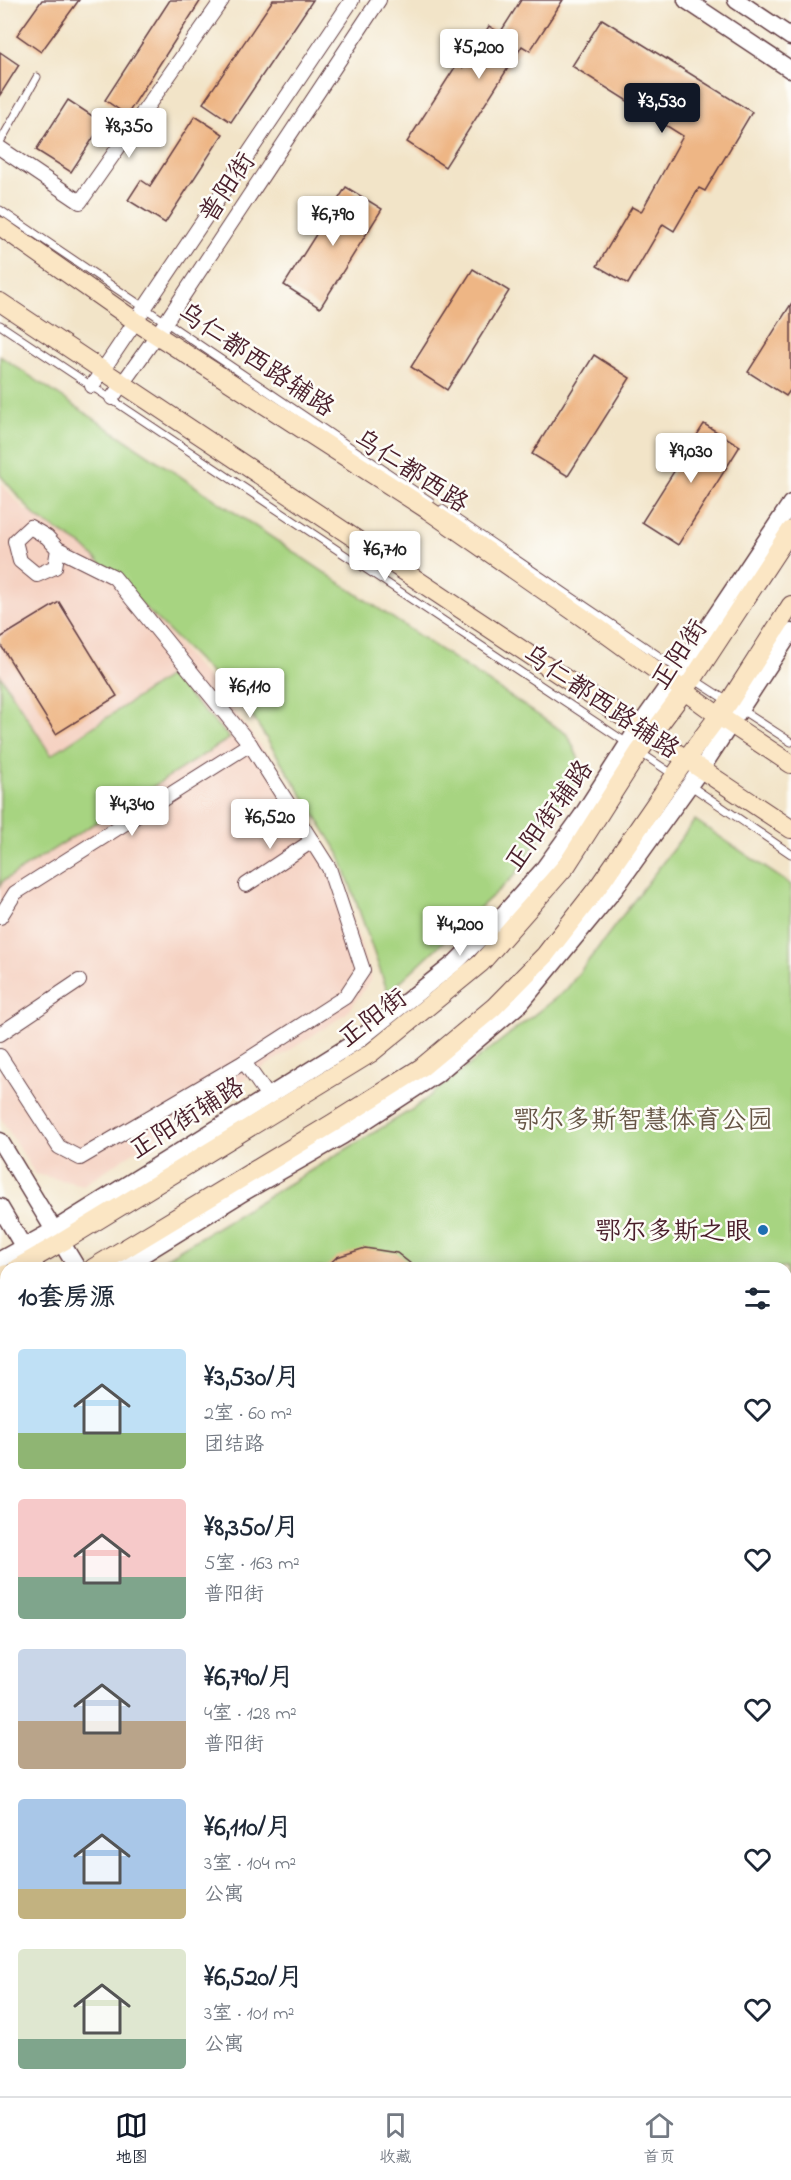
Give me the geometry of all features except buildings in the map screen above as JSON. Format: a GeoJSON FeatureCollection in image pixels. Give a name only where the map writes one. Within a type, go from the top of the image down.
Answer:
{"type":"FeatureCollection","features":[{"type":"Feature","properties":{"kind":"main road","name":"乌仁都西路"},"geometry":{"type":"LineString","coordinates":[[0,226],[161,328],[682,680],[729,713],[791,764]]}},
{"type":"Feature","properties":{"kind":"main road"},"geometry":{"type":"LineString","coordinates":[[0,303],[97,378],[791,829]]}},
{"type":"Feature","properties":{"kind":"main road","name":"正阳街"},"geometry":{"type":"LineString","coordinates":[[27,1260],[58,1236],[371,1053],[481,963],[567,866],[644,732],[791,530]]}},
{"type":"Feature","properties":{"kind":"main road"},"geometry":{"type":"LineString","coordinates":[[103,1262],[412,1073],[494,1007],[545,955],[682,780],[729,713],[791,605]]}},
{"type":"Feature","properties":{"kind":"street"},"geometry":{"type":"LineString","coordinates":[[0,148],[80,202],[222,0]]}},
{"type":"Feature","properties":{"kind":"street","name":"普阳街"},"geometry":{"type":"LineString","coordinates":[[117,391],[379,0]]}},
{"type":"Feature","properties":{"kind":"street"},"geometry":{"type":"LineString","coordinates":[[686,0],[791,70]]}},
{"type":"Feature","properties":{"kind":"street"},"geometry":{"type":"LineString","coordinates":[[736,0],[791,37]]}},
{"type":"Feature","properties":{"kind":"street","name":"普阳街"},"geometry":{"type":"LineString","coordinates":[[97,378],[345,2]]}},
{"type":"Feature","properties":{"kind":"street"},"geometry":{"type":"LineString","coordinates":[[682,680],[791,503]]}},
{"type":"Feature","properties":{"kind":"street"},"geometry":{"type":"LineString","coordinates":[[0,1056],[59,1147],[80,1158],[244,1062],[345,997],[363,970],[329,868],[250,744],[114,577],[58,549]]}},
{"type":"Feature","properties":{"kind":"street"},"geometry":{"type":"LineString","coordinates":[[729,713],[791,632]]}},
{"type":"Feature","properties":{"kind":"street"},"geometry":{"type":"LineString","coordinates":[[0,917],[15,893],[250,744]]}},
{"type":"Feature","properties":{"kind":"street","name":"正阳街辅路"},"geometry":{"type":"LineString","coordinates":[[58,1236],[268,1096],[357,1041],[456,962],[542,871],[634,748]]}},
{"type":"Feature","properties":{"kind":"street"},"geometry":{"type":"LineString","coordinates":[[131,1262],[244,1192],[342,1136],[437,1074],[521,1003],[614,890],[682,780]]}},
{"type":"Feature","properties":{"kind":"street"},"geometry":{"type":"LineString","coordinates":[[246,885],[312,842]]}},
{"type":"Feature","properties":{"kind":"street"},"geometry":{"type":"LineString","coordinates":[[0,1034],[79,981]]}},
{"type":"Feature","properties":{"kind":"street"},"geometry":{"type":"LineString","coordinates":[[244,1062],[268,1096]]}},
{"type":"Feature","properties":{"kind":"street"},"geometry":{"type":"LineString","coordinates":[[0,1141],[73,1262]]}},
{"type":"Feature","properties":{"kind":"street"},"geometry":{"type":"LineString","coordinates":[[0,1207],[27,1260],[0,1260]]}},
{"type":"Feature","properties":{"kind":"lane"},"geometry":{"type":"LineString","coordinates":[[0,142],[37,77]]}},
{"type":"Feature","properties":{"kind":"lane","name":"乌仁都西路辅路"},"geometry":{"type":"LineString","coordinates":[[0,210],[139,314]]}},
{"type":"Feature","properties":{"kind":"lane"},"geometry":{"type":"LineString","coordinates":[[0,325],[97,378]]}},
{"type":"Feature","properties":{"kind":"lane","name":"乌仁都西路辅路"},"geometry":{"type":"LineString","coordinates":[[117,391],[791,854]]}},
{"type":"Feature","properties":{"kind":"lane"},"geometry":{"type":"LineString","coordinates":[[729,713],[791,742]]}},
{"type":"Feature","properties":{"kind":"shaded area"},"geometry":{"type":"Polygon","coordinates":[[[0,482],[25,510],[50,520],[100,555],[222,695],[277,768],[335,860],[371,979],[347,1013],[83,1185],[35,1174],[0,1117],[0,482]]]}},
{"type":"Feature","properties":{"kind":"green space"},"geometry":{"type":"Polygon","coordinates":[[[0,356],[568,735],[584,771],[515,875],[388,993],[339,853],[249,711],[83,546],[36,517],[0,475],[0,356]]]}},
{"type":"Feature","properties":{"kind":"green space"},"geometry":{"type":"Polygon","coordinates":[[[0,675],[51,755],[169,676],[230,738],[3,881],[0,886],[0,675]]]}},
{"type":"Feature","properties":{"kind":"green space","name":"鄂尔多斯智慧体育公园"},"geometry":{"type":"Polygon","coordinates":[[[695,820],[791,885],[791,1262],[159,1262],[413,1109],[566,990],[695,820]]]}},
{"type":"Feature","properties":{"kind":"place","name":"鄂尔多斯之眼"},"geometry":{"type":"Point","coordinates":[763,1230]}}]}
